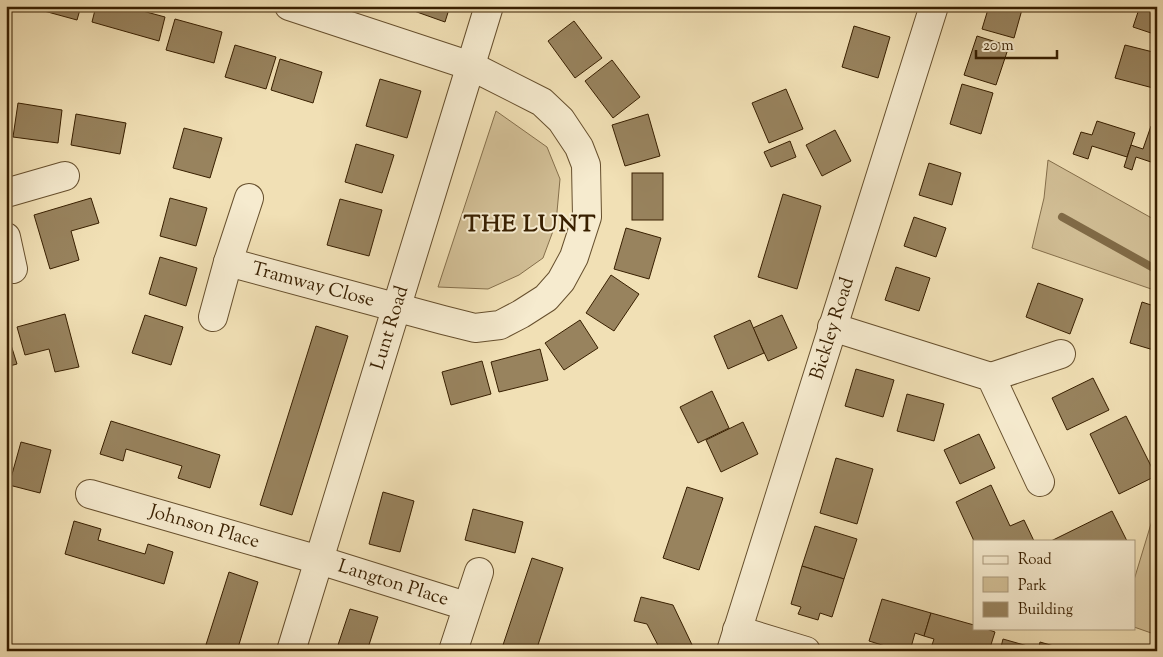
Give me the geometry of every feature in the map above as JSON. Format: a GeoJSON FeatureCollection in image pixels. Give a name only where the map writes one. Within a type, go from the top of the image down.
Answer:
{"type":"FeatureCollection","features":[{"type":"Feature","properties":{"kind":"street","name":"Tramway Close"},"geometry":{"type":"LineString","coordinates":[[228,262],[475,328],[500,324],[522,314],[546,298],[561,281],[574,257],[587,217],[586,165],[579,147],[561,120],[542,102],[471,66],[290,6]]}},
{"type":"Feature","properties":{"kind":"street","name":"Lunt Road"},"geometry":{"type":"LineString","coordinates":[[291,651],[489,6]]}},
{"type":"Feature","properties":{"kind":"street","name":"Bickley Road"},"geometry":{"type":"LineString","coordinates":[[734,640],[934,6]]}},
{"type":"Feature","properties":{"kind":"street"},"geometry":{"type":"LineString","coordinates":[[6,193],[65,176]]}},
{"type":"Feature","properties":{"kind":"street","name":"Tramway Close"},"geometry":{"type":"LineString","coordinates":[[212,317],[249,198]]}},
{"type":"Feature","properties":{"kind":"street"},"geometry":{"type":"LineString","coordinates":[[6,236],[13,269]]}},
{"type":"Feature","properties":{"kind":"street"},"geometry":{"type":"LineString","coordinates":[[832,327],[991,377],[1061,354]]}},
{"type":"Feature","properties":{"kind":"street"},"geometry":{"type":"LineString","coordinates":[[991,377],[1040,482]]}},
{"type":"Feature","properties":{"kind":"street","name":"Johnson Place"},"geometry":{"type":"LineString","coordinates":[[90,494],[319,560]]}},
{"type":"Feature","properties":{"kind":"street","name":"Langton Place"},"geometry":{"type":"LineString","coordinates":[[319,560],[466,606]]}},
{"type":"Feature","properties":{"kind":"street","name":"Langton Place"},"geometry":{"type":"LineString","coordinates":[[452,651],[479,572]]}},
{"type":"Feature","properties":{"kind":"street"},"geometry":{"type":"LineString","coordinates":[[734,640],[806,651]]}},
{"type":"Feature","properties":{"kind":"green space"},"geometry":{"type":"Polygon","coordinates":[[[496,111],[547,147],[560,179],[556,223],[543,258],[519,275],[488,289],[438,287],[496,111]]]}},
{"type":"Feature","properties":{"kind":"green space"},"geometry":{"type":"Polygon","coordinates":[[[1048,160],[1157,221],[1157,291],[1032,248],[1044,198],[1048,160]]]}},
{"type":"Feature","properties":{"kind":"green space"},"geometry":{"type":"Polygon","coordinates":[[[1157,504],[1157,635],[1136,628],[1136,573],[1157,504]]]}},
{"type":"Feature","properties":{"kind":"building"},"geometry":{"type":"Polygon","coordinates":[[[33,6],[81,6],[77,20],[33,8],[33,6]]]}},
{"type":"Feature","properties":{"kind":"building"},"geometry":{"type":"Polygon","coordinates":[[[96,6],[124,6],[165,17],[159,41],[92,22],[96,6]]]}},
{"type":"Feature","properties":{"kind":"building"},"geometry":{"type":"Polygon","coordinates":[[[400,6],[450,6],[445,22],[400,6]]]}},
{"type":"Feature","properties":{"kind":"building"},"geometry":{"type":"Polygon","coordinates":[[[989,6],[1023,6],[1014,38],[982,29],[989,6]]]}},
{"type":"Feature","properties":{"kind":"building"},"geometry":{"type":"Polygon","coordinates":[[[1140,6],[1157,6],[1157,35],[1133,27],[1140,6]]]}},
{"type":"Feature","properties":{"kind":"building"},"geometry":{"type":"Polygon","coordinates":[[[175,19],[222,32],[214,63],[166,50],[175,19]]]}},
{"type":"Feature","properties":{"kind":"building"},"geometry":{"type":"Polygon","coordinates":[[[574,21],[602,58],[575,78],[548,41],[574,21]]]}},
{"type":"Feature","properties":{"kind":"building"},"geometry":{"type":"Polygon","coordinates":[[[854,26],[890,37],[878,78],[842,67],[854,26]]]}},
{"type":"Feature","properties":{"kind":"building"},"geometry":{"type":"Polygon","coordinates":[[[977,36],[1009,46],[996,85],[964,75],[977,36]]]}},
{"type":"Feature","properties":{"kind":"building"},"geometry":{"type":"Polygon","coordinates":[[[235,45],[276,57],[266,89],[225,77],[235,45]]]}},
{"type":"Feature","properties":{"kind":"building"},"geometry":{"type":"Polygon","coordinates":[[[1125,45],[1157,53],[1157,89],[1115,78],[1125,45]]]}},
{"type":"Feature","properties":{"kind":"building"},"geometry":{"type":"Polygon","coordinates":[[[280,59],[322,72],[313,103],[271,90],[280,59]]]}},
{"type":"Feature","properties":{"kind":"building"},"geometry":{"type":"Polygon","coordinates":[[[612,60],[640,97],[613,118],[585,81],[612,60]]]}},
{"type":"Feature","properties":{"kind":"building"},"geometry":{"type":"Polygon","coordinates":[[[380,79],[421,91],[407,138],[366,126],[380,79]]]}},
{"type":"Feature","properties":{"kind":"building"},"geometry":{"type":"Polygon","coordinates":[[[962,84],[993,93],[981,134],[950,124],[962,84]]]}},
{"type":"Feature","properties":{"kind":"building"},"geometry":{"type":"Polygon","coordinates":[[[786,89],[803,129],[769,143],[752,103],[786,89]]]}},
{"type":"Feature","properties":{"kind":"building"},"geometry":{"type":"Polygon","coordinates":[[[18,103],[62,110],[58,143],[13,137],[18,103]]]}},
{"type":"Feature","properties":{"kind":"building"},"geometry":{"type":"Polygon","coordinates":[[[76,114],[126,123],[120,154],[71,145],[76,114]]]}},
{"type":"Feature","properties":{"kind":"building"},"geometry":{"type":"Polygon","coordinates":[[[648,114],[660,156],[625,166],[612,125],[648,114]]]}},
{"type":"Feature","properties":{"kind":"building"},"geometry":{"type":"Polygon","coordinates":[[[1097,121],[1135,133],[1127,157],[1092,146],[1088,159],[1073,154],[1081,132],[1092,135],[1097,121]]]}},
{"type":"Feature","properties":{"kind":"building"},"geometry":{"type":"Polygon","coordinates":[[[1151,126],[1157,128],[1157,164],[1136,157],[1132,170],[1124,167],[1131,145],[1143,149],[1151,126]]]}},
{"type":"Feature","properties":{"kind":"building"},"geometry":{"type":"Polygon","coordinates":[[[184,128],[222,138],[210,178],[173,168],[184,128]]]}},
{"type":"Feature","properties":{"kind":"building"},"geometry":{"type":"Polygon","coordinates":[[[835,130],[851,161],[822,176],[806,145],[835,130]]]}},
{"type":"Feature","properties":{"kind":"building"},"geometry":{"type":"Polygon","coordinates":[[[790,141],[796,157],[771,167],[764,152],[790,141]]]}},
{"type":"Feature","properties":{"kind":"building"},"geometry":{"type":"Polygon","coordinates":[[[356,144],[394,155],[382,193],[345,182],[356,144]]]}},
{"type":"Feature","properties":{"kind":"building"},"geometry":{"type":"Polygon","coordinates":[[[929,163],[961,173],[952,205],[919,195],[929,163]]]}},
{"type":"Feature","properties":{"kind":"building"},"geometry":{"type":"Polygon","coordinates":[[[632,173],[663,173],[663,220],[632,220],[632,173]]]}},
{"type":"Feature","properties":{"kind":"building"},"geometry":{"type":"Polygon","coordinates":[[[783,194],[821,206],[797,289],[758,277],[783,194]]]}},
{"type":"Feature","properties":{"kind":"building"},"geometry":{"type":"Polygon","coordinates":[[[91,198],[99,223],[71,231],[79,260],[50,269],[34,215],[91,198]]]}},
{"type":"Feature","properties":{"kind":"building"},"geometry":{"type":"Polygon","coordinates":[[[170,198],[207,208],[196,246],[160,236],[170,198]]]}},
{"type":"Feature","properties":{"kind":"building"},"geometry":{"type":"Polygon","coordinates":[[[340,199],[382,210],[369,256],[327,245],[340,199]]]}},
{"type":"Feature","properties":{"kind":"building"},"geometry":{"type":"Polygon","coordinates":[[[914,217],[946,228],[936,257],[904,246],[914,217]]]}},
{"type":"Feature","properties":{"kind":"building"},"geometry":{"type":"Polygon","coordinates":[[[626,228],[661,238],[649,279],[614,269],[626,228]]]}},
{"type":"Feature","properties":{"kind":"building"},"geometry":{"type":"Polygon","coordinates":[[[160,257],[197,268],[186,306],[149,294],[160,257]]]}},
{"type":"Feature","properties":{"kind":"building"},"geometry":{"type":"Polygon","coordinates":[[[896,267],[930,278],[919,311],[885,300],[896,267]]]}},
{"type":"Feature","properties":{"kind":"building"},"geometry":{"type":"Polygon","coordinates":[[[611,275],[639,294],[614,331],[586,313],[611,275]]]}},
{"type":"Feature","properties":{"kind":"building"},"geometry":{"type":"Polygon","coordinates":[[[1038,283],[1083,299],[1070,334],[1026,317],[1038,283]]]}},
{"type":"Feature","properties":{"kind":"building"},"geometry":{"type":"Polygon","coordinates":[[[1142,302],[1157,307],[1157,351],[1130,343],[1142,302]]]}},
{"type":"Feature","properties":{"kind":"building"},"geometry":{"type":"Polygon","coordinates":[[[65,314],[79,367],[55,372],[49,349],[25,355],[17,327],[65,314]]]}},
{"type":"Feature","properties":{"kind":"building"},"geometry":{"type":"Polygon","coordinates":[[[145,315],[183,327],[171,365],[132,353],[145,315]]]}},
{"type":"Feature","properties":{"kind":"building"},"geometry":{"type":"Polygon","coordinates":[[[782,315],[797,348],[768,361],[753,328],[782,315]]]}},
{"type":"Feature","properties":{"kind":"building"},"geometry":{"type":"Polygon","coordinates":[[[580,320],[598,348],[564,370],[545,343],[580,320]]]}},
{"type":"Feature","properties":{"kind":"building"},"geometry":{"type":"Polygon","coordinates":[[[750,320],[764,353],[728,369],[714,336],[750,320]]]}},
{"type":"Feature","properties":{"kind":"building"},"geometry":{"type":"Polygon","coordinates":[[[316,326],[348,336],[292,515],[260,505],[316,326]]]}},
{"type":"Feature","properties":{"kind":"building"},"geometry":{"type":"Polygon","coordinates":[[[6,329],[17,364],[6,367],[6,329]]]}},
{"type":"Feature","properties":{"kind":"building"},"geometry":{"type":"Polygon","coordinates":[[[540,349],[548,380],[499,392],[491,362],[540,349]]]}},
{"type":"Feature","properties":{"kind":"building"},"geometry":{"type":"Polygon","coordinates":[[[482,361],[491,394],[451,405],[442,372],[482,361]]]}},
{"type":"Feature","properties":{"kind":"building"},"geometry":{"type":"Polygon","coordinates":[[[856,369],[894,380],[883,417],[845,406],[856,369]]]}},
{"type":"Feature","properties":{"kind":"building"},"geometry":{"type":"Polygon","coordinates":[[[1093,378],[1109,410],[1067,430],[1052,398],[1093,378]]]}},
{"type":"Feature","properties":{"kind":"building"},"geometry":{"type":"Polygon","coordinates":[[[712,391],[729,428],[698,443],[680,407],[712,391]]]}},
{"type":"Feature","properties":{"kind":"building"},"geometry":{"type":"Polygon","coordinates":[[[907,394],[944,404],[934,441],[897,431],[907,394]]]}},
{"type":"Feature","properties":{"kind":"building"},"geometry":{"type":"Polygon","coordinates":[[[1126,416],[1156,476],[1119,494],[1090,434],[1126,416]]]}},
{"type":"Feature","properties":{"kind":"building"},"geometry":{"type":"Polygon","coordinates":[[[111,421],[220,455],[210,488],[178,478],[182,466],[126,449],[123,461],[100,454],[111,421]]]}},
{"type":"Feature","properties":{"kind":"building"},"geometry":{"type":"Polygon","coordinates":[[[743,422],[758,454],[721,472],[706,440],[743,422]]]}},
{"type":"Feature","properties":{"kind":"building"},"geometry":{"type":"Polygon","coordinates":[[[979,434],[995,468],[960,484],[944,450],[979,434]]]}},
{"type":"Feature","properties":{"kind":"building"},"geometry":{"type":"Polygon","coordinates":[[[21,442],[51,450],[40,493],[9,485],[21,442]]]}},
{"type":"Feature","properties":{"kind":"building"},"geometry":{"type":"Polygon","coordinates":[[[836,458],[873,469],[857,524],[820,513],[836,458]]]}},
{"type":"Feature","properties":{"kind":"building"},"geometry":{"type":"Polygon","coordinates":[[[991,485],[1010,526],[1024,520],[1034,540],[974,540],[956,502],[991,485]]]}},
{"type":"Feature","properties":{"kind":"building"},"geometry":{"type":"Polygon","coordinates":[[[687,487],[723,498],[699,570],[663,558],[687,487]]]}},
{"type":"Feature","properties":{"kind":"building"},"geometry":{"type":"Polygon","coordinates":[[[383,492],[414,501],[400,552],[369,544],[383,492]]]}},
{"type":"Feature","properties":{"kind":"building"},"geometry":{"type":"Polygon","coordinates":[[[473,509],[523,522],[515,553],[465,540],[473,509]]]}},
{"type":"Feature","properties":{"kind":"building"},"geometry":{"type":"Polygon","coordinates":[[[1112,511],[1126,540],[1053,540],[1112,511]]]}},
{"type":"Feature","properties":{"kind":"building"},"geometry":{"type":"Polygon","coordinates":[[[74,521],[101,529],[98,540],[145,554],[148,544],[173,552],[164,584],[65,554],[74,521]]]}},
{"type":"Feature","properties":{"kind":"building"},"geometry":{"type":"Polygon","coordinates":[[[815,526],[857,539],[844,579],[802,566],[815,526]]]}},
{"type":"Feature","properties":{"kind":"building"},"geometry":{"type":"Polygon","coordinates":[[[532,558],[563,568],[536,651],[501,651],[532,558]]]}},
{"type":"Feature","properties":{"kind":"building"},"geometry":{"type":"Polygon","coordinates":[[[802,566],[844,579],[832,617],[820,613],[818,620],[798,614],[801,607],[791,604],[802,566]]]}},
{"type":"Feature","properties":{"kind":"building"},"geometry":{"type":"Polygon","coordinates":[[[229,572],[258,582],[237,651],[204,651],[229,572]]]}},
{"type":"Feature","properties":{"kind":"building"},"geometry":{"type":"Polygon","coordinates":[[[641,597],[673,605],[695,651],[661,651],[647,624],[634,621],[641,597]]]}},
{"type":"Feature","properties":{"kind":"building"},"geometry":{"type":"Polygon","coordinates":[[[882,599],[931,613],[924,636],[915,633],[910,651],[901,651],[869,641],[882,599]]]}},
{"type":"Feature","properties":{"kind":"building"},"geometry":{"type":"Polygon","coordinates":[[[350,609],[378,617],[367,651],[336,651],[350,609]]]}},
{"type":"Feature","properties":{"kind":"building"},"geometry":{"type":"Polygon","coordinates":[[[931,613],[973,625],[973,630],[995,632],[989,651],[930,651],[934,639],[924,636],[931,613]]]}},
{"type":"Feature","properties":{"kind":"building"},"geometry":{"type":"Polygon","coordinates":[[[1003,639],[1038,649],[1038,651],[1000,651],[1003,639]]]}},
{"type":"Feature","properties":{"kind":"building"},"geometry":{"type":"Polygon","coordinates":[[[1040,642],[1071,651],[1038,651],[1040,642]]]}},
{"type":"Feature","properties":{"kind":"waterway"},"geometry":{"type":"LineString","coordinates":[[1062,217],[1157,270]]}},
{"type":"Feature","properties":{"kind":"district","name":"THE LUNT"},"geometry":{"type":"Point","coordinates":[530,225]}}]}
